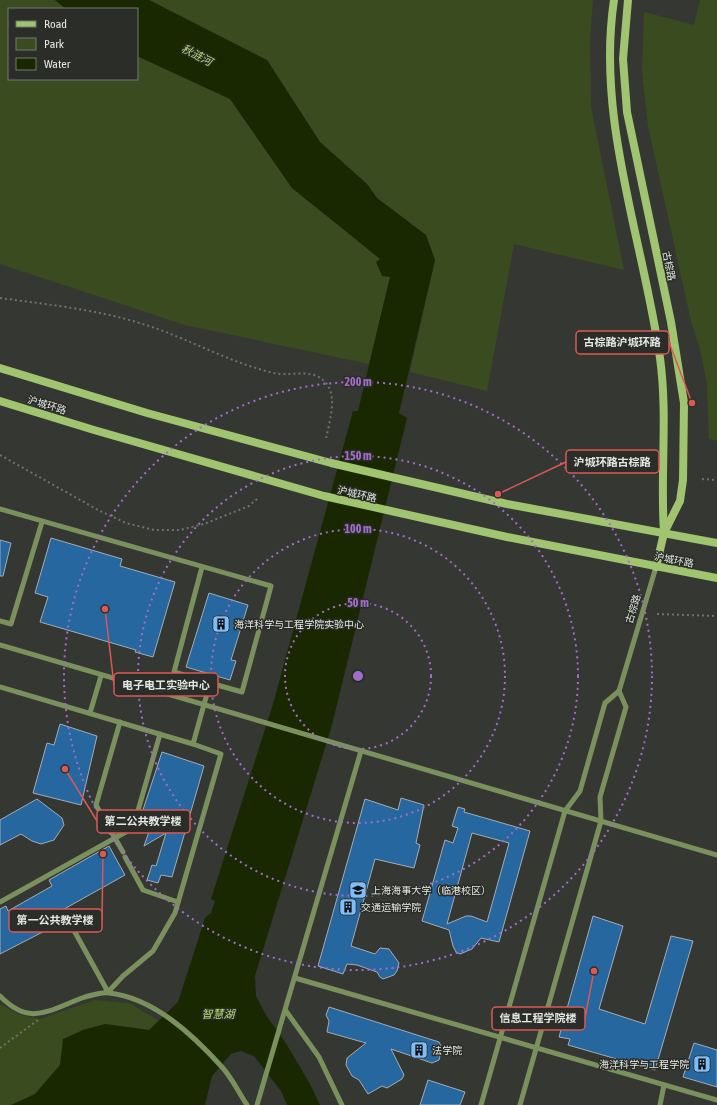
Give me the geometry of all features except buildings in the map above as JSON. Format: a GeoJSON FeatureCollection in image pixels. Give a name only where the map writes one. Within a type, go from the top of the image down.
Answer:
{"type":"FeatureCollection","features":[{"type":"Feature","properties":{"kind":"main road","name":"古棕路"},"geometry":{"type":"LineString","coordinates":[[614,0],[609,42],[611,106],[648,287],[660,358],[665,428],[662,498],[664,533]]}},
{"type":"Feature","properties":{"kind":"main road","name":"古棕路"},"geometry":{"type":"LineString","coordinates":[[628,0],[623,59],[627,112],[671,322],[684,403],[683,480],[680,501],[664,533],[656,567]]}},
{"type":"Feature","properties":{"kind":"main road"},"geometry":{"type":"LineString","coordinates":[[0,368],[147,413],[331,463],[507,504],[717,543]]}},
{"type":"Feature","properties":{"kind":"main road","name":"沪城环路"},"geometry":{"type":"LineString","coordinates":[[0,400],[94,430],[324,496],[656,567],[717,578]]}},
{"type":"Feature","properties":{"kind":"lane"},"geometry":{"type":"LineString","coordinates":[[0,509],[272,586],[242,692],[174,672],[202,567]]}},
{"type":"Feature","properties":{"kind":"lane"},"geometry":{"type":"LineString","coordinates":[[0,621],[11,624],[42,522]]}},
{"type":"Feature","properties":{"kind":"lane","name":"古棕路"},"geometry":{"type":"LineString","coordinates":[[619,691],[656,567]]}},
{"type":"Feature","properties":{"kind":"lane"},"geometry":{"type":"LineString","coordinates":[[0,645],[101,676],[264,722],[717,855]]}},
{"type":"Feature","properties":{"kind":"lane"},"geometry":{"type":"LineString","coordinates":[[90,713],[101,676]]}},
{"type":"Feature","properties":{"kind":"lane"},"geometry":{"type":"LineString","coordinates":[[193,744],[210,683]]}},
{"type":"Feature","properties":{"kind":"lane"},"geometry":{"type":"LineString","coordinates":[[0,687],[193,744],[221,754],[175,913],[153,951],[123,976],[108,992]]}},
{"type":"Feature","properties":{"kind":"lane"},"geometry":{"type":"LineString","coordinates":[[481,1105],[565,811],[580,791],[605,703],[619,691],[626,707],[600,797],[601,821],[520,1105]]}},
{"type":"Feature","properties":{"kind":"lane"},"geometry":{"type":"LineString","coordinates":[[120,722],[96,805],[144,890],[178,902]]}},
{"type":"Feature","properties":{"kind":"lane"},"geometry":{"type":"LineString","coordinates":[[0,902],[133,828],[160,734]]}},
{"type":"Feature","properties":{"kind":"lane"},"geometry":{"type":"LineString","coordinates":[[257,1105],[361,751]]}},
{"type":"Feature","properties":{"kind":"lane"},"geometry":{"type":"LineString","coordinates":[[66,916],[108,992]]}},
{"type":"Feature","properties":{"kind":"lane"},"geometry":{"type":"LineString","coordinates":[[295,978],[717,1100]]}},
{"type":"Feature","properties":{"kind":"lane"},"geometry":{"type":"LineString","coordinates":[[0,996],[12,1008],[28,1014],[50,1012],[64,1005],[92,995],[108,992],[134,999],[159,1011],[188,1033],[223,1068],[247,1105]]}},
{"type":"Feature","properties":{"kind":"lane"},"geometry":{"type":"LineString","coordinates":[[286,1010],[319,1057],[342,1105]]}},
{"type":"Feature","properties":{"kind":"lane"},"geometry":{"type":"LineString","coordinates":[[660,1105],[664,1085]]}},
{"type":"Feature","properties":{"kind":"path"},"geometry":{"type":"LineString","coordinates":[[0,298],[70,307],[107,314],[152,326],[240,363],[275,374],[308,373],[318,377],[325,382],[330,389],[332,403],[326,439]]}},
{"type":"Feature","properties":{"kind":"path"},"geometry":{"type":"LineString","coordinates":[[0,454],[98,510],[126,523],[154,530],[180,530],[204,524],[249,506],[257,499]]}},
{"type":"Feature","properties":{"kind":"path"},"geometry":{"type":"LineString","coordinates":[[702,479],[717,480]]}},
{"type":"Feature","properties":{"kind":"path"},"geometry":{"type":"LineString","coordinates":[[657,614],[717,616]]}},
{"type":"Feature","properties":{"kind":"path"},"geometry":{"type":"LineString","coordinates":[[0,1048],[40,1019],[42,1013]]}},
{"type":"Feature","properties":{"kind":"green space"},"geometry":{"type":"Polygon","coordinates":[[[0,0],[55,0],[65,8],[8,8],[8,80],[138,80],[138,56],[230,99],[292,188],[365,244],[381,259],[390,277],[369,364],[185,325],[0,264],[0,0]]]}},
{"type":"Feature","properties":{"kind":"green space"},"geometry":{"type":"Polygon","coordinates":[[[149,0],[593,0],[590,41],[591,107],[624,270],[514,244],[487,391],[410,372],[435,260],[426,235],[377,198],[367,184],[320,142],[267,60],[149,0]]]}},
{"type":"Feature","properties":{"kind":"green space"},"geometry":{"type":"Polygon","coordinates":[[[700,0],[717,0],[717,441],[709,439],[707,384],[700,349],[691,321],[648,126],[642,72],[644,12],[694,25],[700,0]]]}},
{"type":"Feature","properties":{"kind":"green space"},"geometry":{"type":"Polygon","coordinates":[[[95,1000],[129,1003],[159,1021],[149,1030],[105,1024],[60,1065],[35,1094],[11,1105],[0,1105],[0,1004],[18,1014],[40,1019],[95,1000]]]}},
{"type":"Feature","properties":{"kind":"water","name":"智慧湖"},"geometry":{"type":"Polygon","coordinates":[[[55,0],[149,0],[267,60],[320,142],[367,184],[377,198],[426,235],[435,260],[399,413],[407,418],[332,725],[255,976],[256,996],[266,1015],[287,1045],[310,1084],[320,1105],[287,1105],[281,1091],[254,1056],[241,1051],[231,1054],[212,1076],[205,1105],[11,1105],[35,1094],[60,1065],[63,1039],[83,1030],[105,1024],[149,1030],[178,1002],[205,918],[211,913],[215,901],[211,899],[273,704],[353,411],[358,411],[390,277],[382,276],[376,262],[380,259],[292,188],[230,99],[138,56],[138,8],[65,8],[55,0]]]}},
{"type":"Feature","properties":{"kind":"place","name":"古棕路沪城环路"},"geometry":{"type":"Point","coordinates":[692,403]}},
{"type":"Feature","properties":{"kind":"place","name":"沪城环路古棕路"},"geometry":{"type":"Point","coordinates":[498,494]}},
{"type":"Feature","properties":{"kind":"place","name":"电子电工实验中心"},"geometry":{"type":"Point","coordinates":[105,609]}},
{"type":"Feature","properties":{"kind":"place","name":"海洋科学与工程学院实验中心"},"geometry":{"type":"Point","coordinates":[221,624]}},
{"type":"Feature","properties":{"kind":"place","name":"第二公共教学楼"},"geometry":{"type":"Point","coordinates":[65,769]}},
{"type":"Feature","properties":{"kind":"place","name":"第一公共教学楼"},"geometry":{"type":"Point","coordinates":[103,854]}},
{"type":"Feature","properties":{"kind":"place","name":"上海海事大学（临港校区）"},"geometry":{"type":"Point","coordinates":[358,890]}},
{"type":"Feature","properties":{"kind":"place","name":"交通运输学院"},"geometry":{"type":"Point","coordinates":[348,907]}},
{"type":"Feature","properties":{"kind":"place","name":"信息工程学院楼"},"geometry":{"type":"Point","coordinates":[594,971]}},
{"type":"Feature","properties":{"kind":"place","name":"法学院"},"geometry":{"type":"Point","coordinates":[419,1050]}},
{"type":"Feature","properties":{"kind":"place","name":"海洋科学与工程学院"},"geometry":{"type":"Point","coordinates":[702,1064]}},
{"type":"Feature","properties":{"kind":"water label","name":"秋涟河"},"geometry":{"type":"Point","coordinates":[197,55]}}]}
